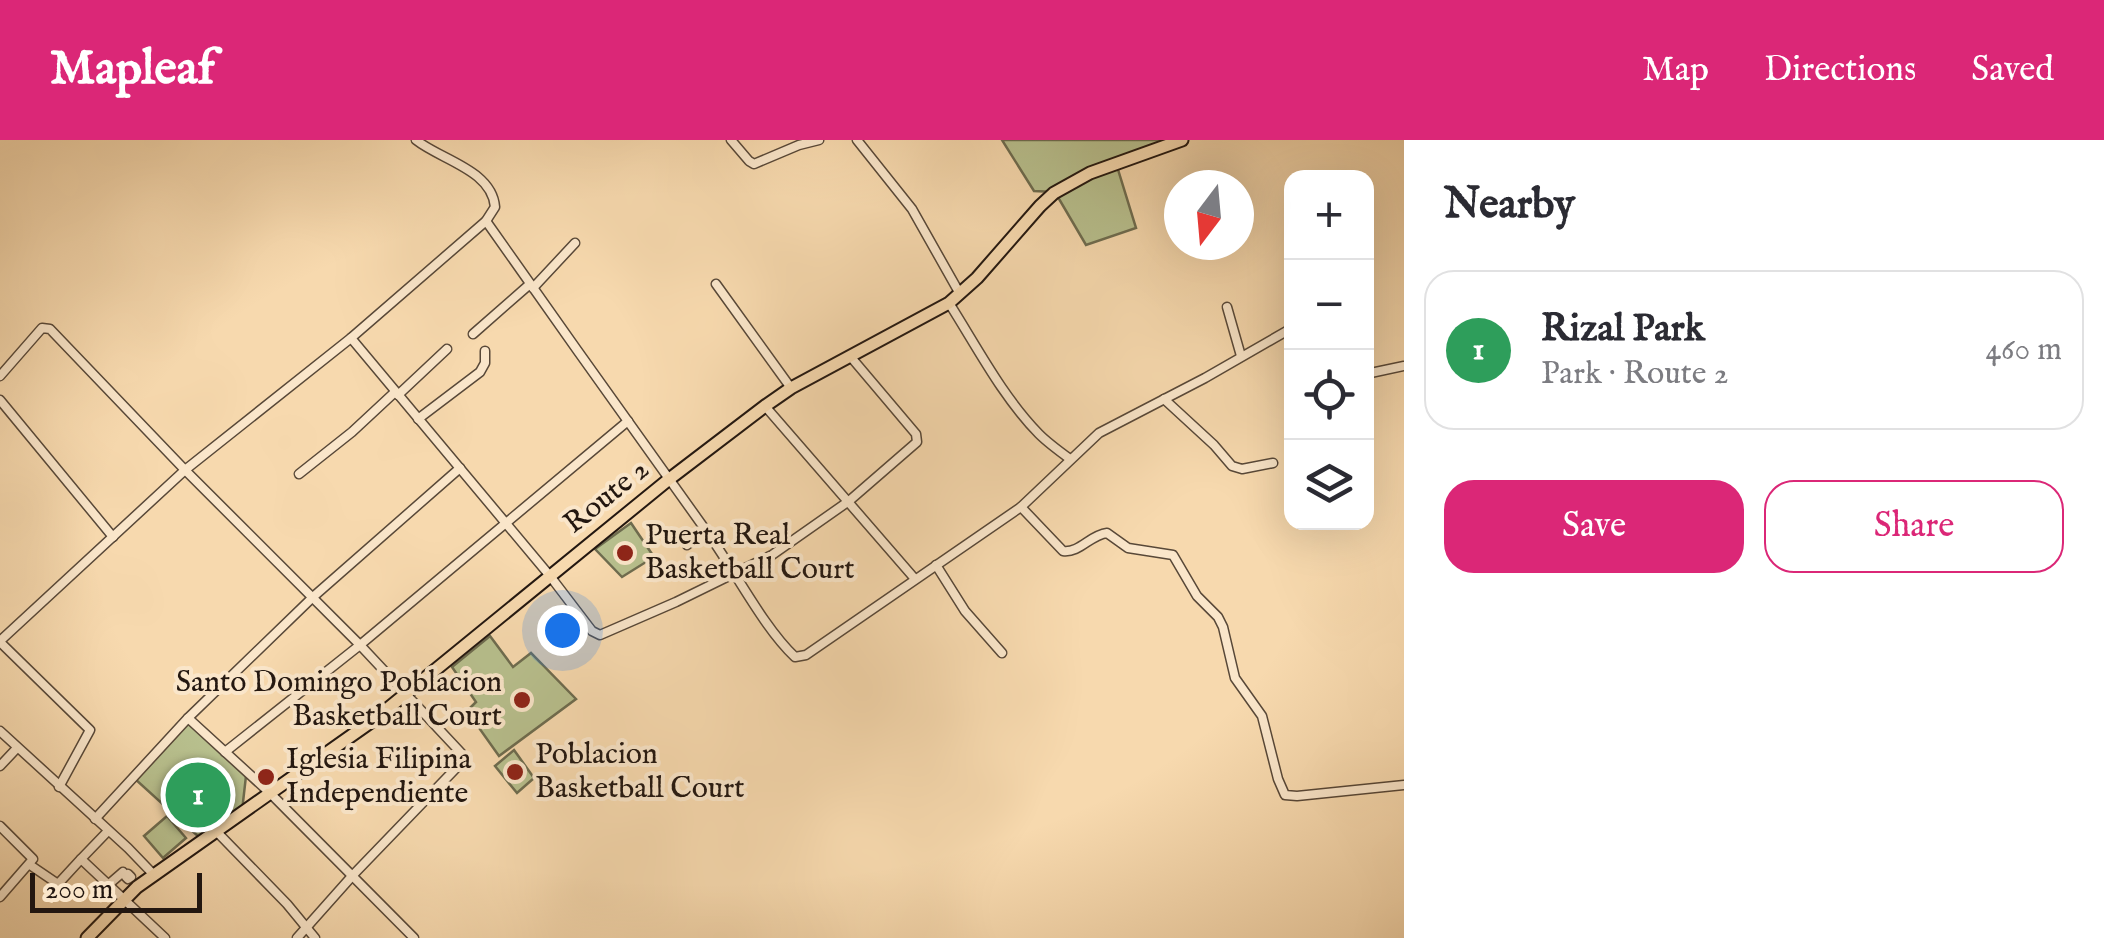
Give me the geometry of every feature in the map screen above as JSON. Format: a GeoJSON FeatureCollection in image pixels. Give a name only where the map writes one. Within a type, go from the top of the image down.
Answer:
{"type":"FeatureCollection","features":[{"type":"Feature","properties":{"kind":"highway","name":"Route 2"},"geometry":{"type":"LineString","coordinates":[[87,938],[124,900],[127,875],[154,875],[329,754],[765,406],[791,388],[949,303],[1054,193],[1090,173],[1182,140]]}},
{"type":"Feature","properties":{"kind":"street"},"geometry":{"type":"LineString","coordinates":[[59,786],[90,730],[0,642],[185,470],[351,338],[486,221],[495,206],[492,194],[467,168],[416,140]]}},
{"type":"Feature","properties":{"kind":"street"},"geometry":{"type":"LineString","coordinates":[[427,149],[435,140]]}},
{"type":"Feature","properties":{"kind":"street"},"geometry":{"type":"LineString","coordinates":[[731,140],[754,164],[819,140]]}},
{"type":"Feature","properties":{"kind":"street"},"geometry":{"type":"LineString","coordinates":[[857,140],[912,209],[960,294]]}},
{"type":"Feature","properties":{"kind":"street"},"geometry":{"type":"LineString","coordinates":[[486,221],[792,655],[800,657],[1022,507],[1100,433],[1284,332]]}},
{"type":"Feature","properties":{"kind":"street"},"geometry":{"type":"LineString","coordinates":[[473,334],[532,286],[574,243]]}},
{"type":"Feature","properties":{"kind":"street"},"geometry":{"type":"LineString","coordinates":[[716,284],[791,388]]}},
{"type":"Feature","properties":{"kind":"street"},"geometry":{"type":"LineString","coordinates":[[949,303],[1022,415],[1070,459]]}},
{"type":"Feature","properties":{"kind":"street"},"geometry":{"type":"LineString","coordinates":[[1226,307],[1242,356]]}},
{"type":"Feature","properties":{"kind":"street"},"geometry":{"type":"LineString","coordinates":[[0,376],[42,328],[48,327],[464,756],[297,938]]}},
{"type":"Feature","properties":{"kind":"street"},"geometry":{"type":"LineString","coordinates":[[351,338],[550,576],[592,632],[600,635],[772,554],[848,502],[918,440],[850,356]]}},
{"type":"Feature","properties":{"kind":"street"},"geometry":{"type":"LineString","coordinates":[[299,474],[447,348]]}},
{"type":"Feature","properties":{"kind":"street"},"geometry":{"type":"LineString","coordinates":[[418,419],[480,372],[485,351]]}},
{"type":"Feature","properties":{"kind":"street"},"geometry":{"type":"LineString","coordinates":[[1374,372],[1404,366]]}},
{"type":"Feature","properties":{"kind":"street"},"geometry":{"type":"LineString","coordinates":[[1164,399],[1232,466],[1242,469],[1273,463]]}},
{"type":"Feature","properties":{"kind":"street"},"geometry":{"type":"LineString","coordinates":[[0,400],[113,537]]}},
{"type":"Feature","properties":{"kind":"street"},"geometry":{"type":"LineString","coordinates":[[765,406],[915,579]]}},
{"type":"Feature","properties":{"kind":"street"},"geometry":{"type":"LineString","coordinates":[[225,752],[628,421]]}},
{"type":"Feature","properties":{"kind":"street"},"geometry":{"type":"LineString","coordinates":[[95,819],[188,718],[313,597],[460,468]]}},
{"type":"Feature","properties":{"kind":"street"},"geometry":{"type":"LineString","coordinates":[[1022,507],[1064,552],[1104,533],[1128,548],[1166,552],[1175,557],[1197,596],[1221,622],[1235,678],[1262,716],[1285,795],[1404,786]]}},
{"type":"Feature","properties":{"kind":"street"},"geometry":{"type":"LineString","coordinates":[[687,545],[706,530]]}},
{"type":"Feature","properties":{"kind":"street"},"geometry":{"type":"LineString","coordinates":[[936,565],[965,611],[1002,654]]}},
{"type":"Feature","properties":{"kind":"street"},"geometry":{"type":"LineString","coordinates":[[188,718],[270,793],[414,938]]}},
{"type":"Feature","properties":{"kind":"street"},"geometry":{"type":"LineString","coordinates":[[0,732],[154,875]]}},
{"type":"Feature","properties":{"kind":"street"},"geometry":{"type":"LineString","coordinates":[[0,766],[17,748]]}},
{"type":"Feature","properties":{"kind":"street"},"geometry":{"type":"LineString","coordinates":[[0,826],[33,860],[0,896]]}},
{"type":"Feature","properties":{"kind":"street"},"geometry":{"type":"LineString","coordinates":[[30,865],[58,884],[108,831]]}},
{"type":"Feature","properties":{"kind":"street"},"geometry":{"type":"LineString","coordinates":[[216,831],[315,938]]}},
{"type":"Feature","properties":{"kind":"street"},"geometry":{"type":"LineString","coordinates":[[109,886],[127,875],[139,859]]}},
{"type":"Feature","properties":{"kind":"street"},"geometry":{"type":"LineString","coordinates":[[81,860],[165,938]]}},
{"type":"Feature","properties":{"kind":"green space"},"geometry":{"type":"Polygon","coordinates":[[[1002,140],[1177,140],[1116,163],[1136,228],[1086,245],[1055,192],[1034,191],[1002,140]]]}},
{"type":"Feature","properties":{"kind":"green space","name":"Puerta Real Basketball Court"},"geometry":{"type":"Polygon","coordinates":[[[631,523],[654,557],[622,577],[595,549],[631,523]]]}},
{"type":"Feature","properties":{"kind":"green space"},"geometry":{"type":"Polygon","coordinates":[[[490,636],[513,667],[531,653],[576,699],[499,756],[467,711],[476,702],[452,667],[490,636]]]}},
{"type":"Feature","properties":{"kind":"green space"},"geometry":{"type":"Polygon","coordinates":[[[188,721],[246,776],[242,811],[201,839],[135,779],[188,721]]]}},
{"type":"Feature","properties":{"kind":"green space","name":"Poblacion Basketball Court"},"geometry":{"type":"Polygon","coordinates":[[[514,750],[534,778],[517,793],[495,766],[514,750]]]}},
{"type":"Feature","properties":{"kind":"green space"},"geometry":{"type":"Polygon","coordinates":[[[167,816],[186,838],[163,858],[144,836],[167,816]]]}},
{"type":"Feature","properties":{"kind":"place","name":"Puerta Real Basketball Court"},"geometry":{"type":"Point","coordinates":[625,553]}},
{"type":"Feature","properties":{"kind":"place","name":"Santo Domingo Poblacion Basketball Court"},"geometry":{"type":"Point","coordinates":[522,700]}},
{"type":"Feature","properties":{"kind":"place","name":"Poblacion Basketball Court"},"geometry":{"type":"Point","coordinates":[515,772]}},
{"type":"Feature","properties":{"kind":"place","name":"Iglesia Filipina Independiente"},"geometry":{"type":"Point","coordinates":[266,777]}},
{"type":"Feature","properties":{"kind":"place","name":"Rizal Park"},"geometry":{"type":"Point","coordinates":[198,795]}}]}
